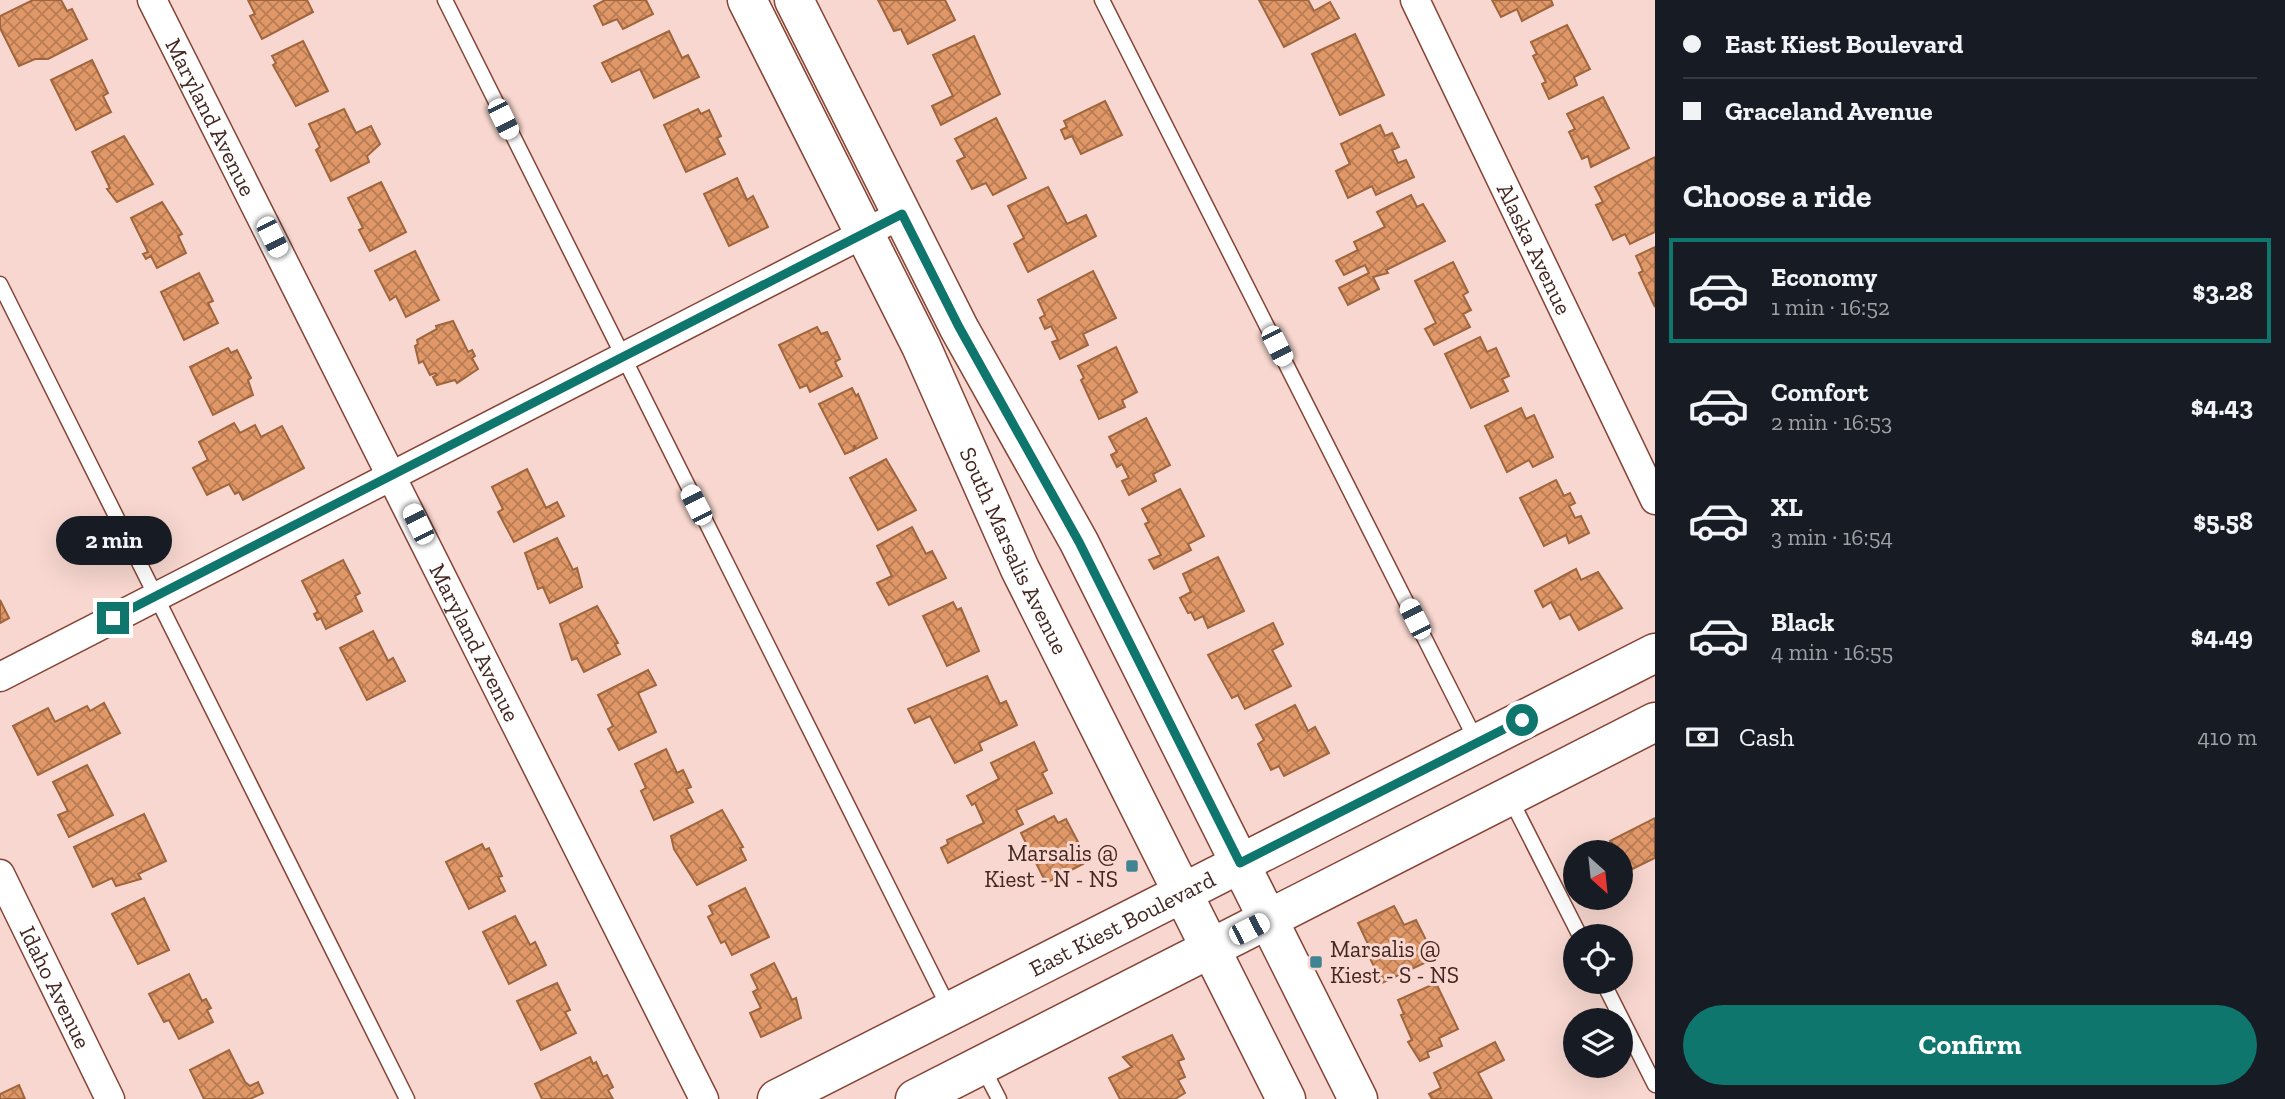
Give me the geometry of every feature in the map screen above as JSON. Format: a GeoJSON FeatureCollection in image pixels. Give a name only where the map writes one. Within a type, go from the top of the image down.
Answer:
{"type":"FeatureCollection","features":[{"type":"Feature","properties":{"kind":"main road","name":"South Marsalis Avenue"},"geometry":{"type":"LineString","coordinates":[[747,0],[921,345],[1020,569],[1286,1099]]}},
{"type":"Feature","properties":{"kind":"main road"},"geometry":{"type":"LineString","coordinates":[[794,0],[959,327],[1079,542],[1358,1099]]}},
{"type":"Feature","properties":{"kind":"main road","name":"East Kiest Boulevard"},"geometry":{"type":"LineString","coordinates":[[777,1099],[1655,653]]}},
{"type":"Feature","properties":{"kind":"main road"},"geometry":{"type":"LineString","coordinates":[[915,1099],[1655,722]]}},
{"type":"Feature","properties":{"kind":"street","name":"Maryland Avenue"},"geometry":{"type":"LineString","coordinates":[[152,0],[393,475],[704,1099]]}},
{"type":"Feature","properties":{"kind":"street","name":"Alaska Avenue"},"geometry":{"type":"LineString","coordinates":[[1415,0],[1655,500]]}},
{"type":"Feature","properties":{"kind":"street"},"geometry":{"type":"LineString","coordinates":[[0,677],[902,214]]}},
{"type":"Feature","properties":{"kind":"street","name":"Idaho Avenue"},"geometry":{"type":"LineString","coordinates":[[0,874],[110,1099]]}},
{"type":"Feature","properties":{"kind":"lane"},"geometry":{"type":"LineString","coordinates":[[445,0],[950,1010]]}},
{"type":"Feature","properties":{"kind":"lane"},"geometry":{"type":"LineString","coordinates":[[1102,0],[1478,743]]}},
{"type":"Feature","properties":{"kind":"lane"},"geometry":{"type":"LineString","coordinates":[[0,284],[158,594],[407,1099]]}},
{"type":"Feature","properties":{"kind":"lane"},"geometry":{"type":"LineString","coordinates":[[1509,796],[1574,924]]}},
{"type":"Feature","properties":{"kind":"lane"},"geometry":{"type":"LineString","coordinates":[[1609,994],[1655,1085]]}},
{"type":"Feature","properties":{"kind":"lane"},"geometry":{"type":"LineString","coordinates":[[982,1065],[999,1099]]}},
{"type":"Feature","properties":{"kind":"building"},"geometry":{"type":"Polygon","coordinates":[[[33,0],[61,0],[67,11],[72,9],[87,39],[48,59],[35,59],[19,66],[0,28],[0,16],[33,0]]]}},
{"type":"Feature","properties":{"kind":"building"},"geometry":{"type":"Polygon","coordinates":[[[248,0],[307,0],[313,12],[262,39],[250,16],[255,14],[248,0]]]}},
{"type":"Feature","properties":{"kind":"building"},"geometry":{"type":"Polygon","coordinates":[[[605,0],[646,0],[653,14],[623,29],[617,19],[603,25],[594,6],[605,0]]]}},
{"type":"Feature","properties":{"kind":"building"},"geometry":{"type":"Polygon","coordinates":[[[878,0],[945,0],[955,20],[908,44],[901,29],[894,31],[878,0]]]}},
{"type":"Feature","properties":{"kind":"building"},"geometry":{"type":"Polygon","coordinates":[[[1259,0],[1308,0],[1314,11],[1330,2],[1339,18],[1284,47],[1259,0]]]}},
{"type":"Feature","properties":{"kind":"building"},"geometry":{"type":"Polygon","coordinates":[[[1492,0],[1551,0],[1553,5],[1522,21],[1517,9],[1501,17],[1492,0]]]}},
{"type":"Feature","properties":{"kind":"building"},"geometry":{"type":"Polygon","coordinates":[[[1567,25],[1590,69],[1574,77],[1577,85],[1549,99],[1542,84],[1546,82],[1533,56],[1537,54],[1531,42],[1567,25]]]}},
{"type":"Feature","properties":{"kind":"building"},"geometry":{"type":"Polygon","coordinates":[[[669,31],[682,58],[688,55],[699,77],[654,98],[640,69],[612,82],[602,63],[669,31]]]}},
{"type":"Feature","properties":{"kind":"building"},"geometry":{"type":"Polygon","coordinates":[[[1355,34],[1384,95],[1340,115],[1312,54],[1355,34]]]}},
{"type":"Feature","properties":{"kind":"building"},"geometry":{"type":"Polygon","coordinates":[[[974,36],[1000,94],[941,125],[932,106],[953,96],[933,55],[974,36]]]}},
{"type":"Feature","properties":{"kind":"building"},"geometry":{"type":"Polygon","coordinates":[[[303,41],[328,91],[296,106],[273,65],[276,63],[272,56],[303,41]]]}},
{"type":"Feature","properties":{"kind":"building"},"geometry":{"type":"Polygon","coordinates":[[[92,60],[108,93],[103,96],[111,112],[76,130],[51,80],[92,60]]]}},
{"type":"Feature","properties":{"kind":"building"},"geometry":{"type":"Polygon","coordinates":[[[1603,97],[1629,148],[1591,167],[1588,156],[1582,159],[1569,132],[1575,129],[1567,114],[1603,97]]]}},
{"type":"Feature","properties":{"kind":"building"},"geometry":{"type":"Polygon","coordinates":[[[1105,101],[1122,135],[1081,154],[1072,136],[1065,139],[1061,130],[1067,127],[1064,121],[1105,101]]]}},
{"type":"Feature","properties":{"kind":"building"},"geometry":{"type":"Polygon","coordinates":[[[344,109],[356,133],[371,126],[380,144],[367,156],[369,162],[331,181],[316,150],[320,147],[309,124],[344,109]]]}},
{"type":"Feature","properties":{"kind":"building"},"geometry":{"type":"Polygon","coordinates":[[[698,109],[701,114],[709,110],[721,136],[717,138],[725,154],[686,172],[664,125],[698,109]]]}},
{"type":"Feature","properties":{"kind":"building"},"geometry":{"type":"Polygon","coordinates":[[[996,118],[1026,178],[993,195],[986,183],[972,189],[957,161],[965,157],[955,139],[996,118]]]}},
{"type":"Feature","properties":{"kind":"building"},"geometry":{"type":"Polygon","coordinates":[[[1380,125],[1385,136],[1392,133],[1399,147],[1392,150],[1398,163],[1406,160],[1414,177],[1376,195],[1372,186],[1348,198],[1336,171],[1350,164],[1341,144],[1380,125]]]}},
{"type":"Feature","properties":{"kind":"building"},"geometry":{"type":"Polygon","coordinates":[[[124,136],[153,184],[117,202],[107,189],[110,188],[92,152],[124,136]]]}},
{"type":"Feature","properties":{"kind":"building"},"geometry":{"type":"Polygon","coordinates":[[[1655,157],[1655,232],[1630,244],[1625,234],[1613,240],[1596,205],[1603,202],[1595,187],[1655,157]]]}},
{"type":"Feature","properties":{"kind":"building"},"geometry":{"type":"Polygon","coordinates":[[[737,178],[747,200],[753,196],[768,227],[729,246],[704,194],[737,178]]]}},
{"type":"Feature","properties":{"kind":"building"},"geometry":{"type":"Polygon","coordinates":[[[381,182],[406,232],[370,251],[359,230],[363,228],[348,198],[381,182]]]}},
{"type":"Feature","properties":{"kind":"building"},"geometry":{"type":"Polygon","coordinates":[[[1048,187],[1067,224],[1086,215],[1096,236],[1028,272],[1014,244],[1024,238],[1008,206],[1048,187]]]}},
{"type":"Feature","properties":{"kind":"building"},"geometry":{"type":"Polygon","coordinates":[[[1411,195],[1417,207],[1423,204],[1445,241],[1386,270],[1388,273],[1373,277],[1379,289],[1348,305],[1339,288],[1369,273],[1365,265],[1344,275],[1336,261],[1358,250],[1354,242],[1385,227],[1377,212],[1411,195]]]}},
{"type":"Feature","properties":{"kind":"building"},"geometry":{"type":"Polygon","coordinates":[[[162,202],[182,234],[178,236],[186,253],[157,268],[151,256],[146,259],[143,254],[148,252],[131,218],[162,202]]]}},
{"type":"Feature","properties":{"kind":"building"},"geometry":{"type":"Polygon","coordinates":[[[1655,247],[1655,307],[1639,273],[1643,271],[1636,256],[1655,247]]]}},
{"type":"Feature","properties":{"kind":"building"},"geometry":{"type":"Polygon","coordinates":[[[415,251],[439,300],[406,317],[396,296],[390,300],[375,271],[415,251]]]}},
{"type":"Feature","properties":{"kind":"building"},"geometry":{"type":"Polygon","coordinates":[[[1453,262],[1468,292],[1463,295],[1471,310],[1463,314],[1470,327],[1434,345],[1425,329],[1436,323],[1415,281],[1453,262]]]}},
{"type":"Feature","properties":{"kind":"building"},"geometry":{"type":"Polygon","coordinates":[[[1093,271],[1116,318],[1083,334],[1088,345],[1060,359],[1052,342],[1058,340],[1051,326],[1045,329],[1040,318],[1045,315],[1038,300],[1093,271]]]}},
{"type":"Feature","properties":{"kind":"building"},"geometry":{"type":"Polygon","coordinates":[[[199,273],[213,301],[208,303],[218,323],[184,340],[161,292],[199,273]]]}},
{"type":"Feature","properties":{"kind":"building"},"geometry":{"type":"Polygon","coordinates":[[[453,321],[468,352],[472,350],[475,356],[472,358],[478,369],[457,383],[455,380],[437,385],[433,377],[437,375],[430,375],[423,361],[419,363],[415,346],[418,344],[417,340],[437,329],[436,326],[453,321]]]}},
{"type":"Feature","properties":{"kind":"building"},"geometry":{"type":"Polygon","coordinates":[[[817,327],[821,334],[827,332],[840,359],[835,362],[842,376],[810,392],[807,385],[800,388],[779,345],[817,327]]]}},
{"type":"Feature","properties":{"kind":"building"},"geometry":{"type":"Polygon","coordinates":[[[1480,337],[1487,352],[1496,348],[1509,376],[1502,379],[1508,391],[1471,408],[1445,354],[1480,337]]]}},
{"type":"Feature","properties":{"kind":"building"},"geometry":{"type":"Polygon","coordinates":[[[1116,347],[1137,392],[1122,400],[1125,407],[1099,419],[1081,380],[1084,378],[1078,366],[1116,347]]]}},
{"type":"Feature","properties":{"kind":"building"},"geometry":{"type":"Polygon","coordinates":[[[228,348],[231,353],[237,350],[251,378],[248,380],[253,395],[213,415],[190,367],[228,348]]]}},
{"type":"Feature","properties":{"kind":"building"},"geometry":{"type":"Polygon","coordinates":[[[852,388],[856,396],[858,394],[877,438],[856,449],[854,445],[854,450],[845,454],[819,404],[852,388]]]}},
{"type":"Feature","properties":{"kind":"building"},"geometry":{"type":"Polygon","coordinates":[[[1521,408],[1526,419],[1534,415],[1553,457],[1533,467],[1529,460],[1507,472],[1485,426],[1521,408]]]}},
{"type":"Feature","properties":{"kind":"building"},"geometry":{"type":"Polygon","coordinates":[[[1146,418],[1170,465],[1153,474],[1156,481],[1129,495],[1122,481],[1129,478],[1122,464],[1117,467],[1111,455],[1117,452],[1109,437],[1146,418]]]}},
{"type":"Feature","properties":{"kind":"building"},"geometry":{"type":"Polygon","coordinates":[[[234,423],[240,433],[255,425],[261,437],[282,426],[304,468],[243,500],[239,492],[235,494],[229,484],[207,495],[193,468],[208,460],[199,442],[234,423]]]}},
{"type":"Feature","properties":{"kind":"building"},"geometry":{"type":"Polygon","coordinates":[[[886,459],[916,510],[878,530],[850,478],[886,459]]]}},
{"type":"Feature","properties":{"kind":"building"},"geometry":{"type":"Polygon","coordinates":[[[527,469],[546,508],[557,502],[564,516],[514,542],[498,512],[503,509],[492,487],[527,469]]]}},
{"type":"Feature","properties":{"kind":"building"},"geometry":{"type":"Polygon","coordinates":[[[1556,480],[1564,496],[1570,493],[1575,503],[1569,506],[1575,518],[1581,516],[1589,533],[1569,543],[1566,535],[1544,546],[1520,498],[1556,480]]]}},
{"type":"Feature","properties":{"kind":"building"},"geometry":{"type":"Polygon","coordinates":[[[1180,489],[1204,536],[1188,544],[1191,550],[1154,569],[1149,560],[1161,555],[1145,524],[1149,522],[1142,509],[1180,489]]]}},
{"type":"Feature","properties":{"kind":"building"},"geometry":{"type":"Polygon","coordinates":[[[912,527],[926,554],[932,551],[946,578],[889,605],[877,583],[892,576],[877,546],[912,527]]]}},
{"type":"Feature","properties":{"kind":"building"},"geometry":{"type":"Polygon","coordinates":[[[557,538],[573,570],[577,568],[582,587],[550,603],[543,587],[538,589],[525,553],[557,538]]]}},
{"type":"Feature","properties":{"kind":"building"},"geometry":{"type":"Polygon","coordinates":[[[1218,557],[1244,611],[1208,628],[1203,616],[1195,620],[1180,598],[1191,592],[1183,574],[1218,557]]]}},
{"type":"Feature","properties":{"kind":"building"},"geometry":{"type":"Polygon","coordinates":[[[343,560],[360,593],[355,596],[362,611],[326,629],[321,618],[317,620],[314,614],[318,612],[302,581],[343,560]]]}},
{"type":"Feature","properties":{"kind":"building"},"geometry":{"type":"Polygon","coordinates":[[[1576,569],[1581,580],[1598,572],[1622,608],[1579,630],[1570,614],[1560,619],[1551,602],[1543,607],[1535,591],[1576,569]]]}},
{"type":"Feature","properties":{"kind":"building"},"geometry":{"type":"Polygon","coordinates":[[[0,600],[9,618],[0,623],[0,600]]]}},
{"type":"Feature","properties":{"kind":"building"},"geometry":{"type":"Polygon","coordinates":[[[953,602],[957,610],[961,608],[979,651],[947,666],[923,616],[953,602]]]}},
{"type":"Feature","properties":{"kind":"building"},"geometry":{"type":"Polygon","coordinates":[[[597,606],[618,643],[615,644],[620,654],[584,672],[577,658],[572,660],[560,624],[597,606]]]}},
{"type":"Feature","properties":{"kind":"building"},"geometry":{"type":"Polygon","coordinates":[[[1273,623],[1283,644],[1272,650],[1291,686],[1245,709],[1238,695],[1232,698],[1208,655],[1273,623]]]}},
{"type":"Feature","properties":{"kind":"building"},"geometry":{"type":"Polygon","coordinates":[[[373,631],[388,661],[393,658],[405,681],[367,700],[340,648],[373,631]]]}},
{"type":"Feature","properties":{"kind":"building"},"geometry":{"type":"Polygon","coordinates":[[[648,670],[656,685],[638,693],[656,732],[619,750],[608,729],[613,726],[598,695],[648,670]]]}},
{"type":"Feature","properties":{"kind":"building"},"geometry":{"type":"Polygon","coordinates":[[[987,676],[1000,704],[1006,701],[1017,725],[979,743],[982,750],[955,763],[930,716],[915,723],[908,709],[987,676]]]}},
{"type":"Feature","properties":{"kind":"building"},"geometry":{"type":"Polygon","coordinates":[[[104,703],[120,733],[38,775],[13,726],[48,708],[55,722],[87,706],[90,711],[104,703]]]}},
{"type":"Feature","properties":{"kind":"building"},"geometry":{"type":"Polygon","coordinates":[[[1295,705],[1308,731],[1315,727],[1329,753],[1284,776],[1279,766],[1271,770],[1258,744],[1264,740],[1256,725],[1295,705]]]}},
{"type":"Feature","properties":{"kind":"building"},"geometry":{"type":"Polygon","coordinates":[[[1034,742],[1047,770],[1042,773],[1052,793],[1016,810],[1023,824],[948,863],[941,848],[948,844],[947,840],[984,823],[975,803],[972,805],[967,796],[999,779],[991,763],[1034,742]]]}},
{"type":"Feature","properties":{"kind":"building"},"geometry":{"type":"Polygon","coordinates":[[[666,749],[677,773],[683,770],[691,787],[686,789],[693,802],[654,820],[641,791],[646,788],[635,764],[666,749]]]}},
{"type":"Feature","properties":{"kind":"building"},"geometry":{"type":"Polygon","coordinates":[[[87,765],[113,815],[69,837],[58,815],[68,811],[53,782],[87,765]]]}},
{"type":"Feature","properties":{"kind":"building"},"geometry":{"type":"Polygon","coordinates":[[[722,810],[743,847],[740,848],[746,860],[697,885],[674,849],[671,836],[722,810]]]}},
{"type":"Feature","properties":{"kind":"building"},"geometry":{"type":"Polygon","coordinates":[[[144,814],[166,861],[138,874],[141,879],[116,886],[112,878],[93,887],[74,847],[144,814]]]}},
{"type":"Feature","properties":{"kind":"building"},"geometry":{"type":"Polygon","coordinates":[[[1054,816],[1058,823],[1066,819],[1079,844],[1074,847],[1083,864],[1046,883],[1021,833],[1054,816]]]}},
{"type":"Feature","properties":{"kind":"building"},"geometry":{"type":"Polygon","coordinates":[[[1655,818],[1655,858],[1633,869],[1633,840],[1612,840],[1655,818]]]}},
{"type":"Feature","properties":{"kind":"building"},"geometry":{"type":"Polygon","coordinates":[[[482,844],[485,850],[489,848],[502,876],[498,877],[505,891],[469,909],[446,862],[482,844]]]}},
{"type":"Feature","properties":{"kind":"building"},"geometry":{"type":"Polygon","coordinates":[[[745,888],[769,937],[732,955],[725,941],[721,943],[708,917],[713,914],[709,906],[745,888]]]}},
{"type":"Feature","properties":{"kind":"building"},"geometry":{"type":"Polygon","coordinates":[[[144,898],[169,950],[138,964],[112,914],[144,898]]]}},
{"type":"Feature","properties":{"kind":"building"},"geometry":{"type":"Polygon","coordinates":[[[1394,906],[1404,925],[1416,920],[1435,958],[1382,983],[1364,946],[1368,944],[1358,923],[1394,906]]]}},
{"type":"Feature","properties":{"kind":"building"},"geometry":{"type":"Polygon","coordinates":[[[515,916],[530,945],[535,942],[546,965],[509,984],[483,932],[515,916]]]}},
{"type":"Feature","properties":{"kind":"building"},"geometry":{"type":"Polygon","coordinates":[[[774,963],[792,1000],[796,998],[801,1018],[761,1037],[750,1013],[761,1008],[753,992],[758,989],[751,975],[774,963]]]}},
{"type":"Feature","properties":{"kind":"building"},"geometry":{"type":"Polygon","coordinates":[[[189,974],[202,1001],[206,999],[211,1008],[207,1010],[213,1022],[179,1039],[169,1020],[164,1022],[149,994],[189,974]]]}},
{"type":"Feature","properties":{"kind":"building"},"geometry":{"type":"Polygon","coordinates":[[[557,983],[570,1010],[565,1012],[576,1033],[541,1050],[517,1001],[557,983]]]}},
{"type":"Feature","properties":{"kind":"building"},"geometry":{"type":"Polygon","coordinates":[[[1436,983],[1458,1029],[1439,1038],[1442,1046],[1427,1052],[1429,1057],[1420,1061],[1408,1042],[1412,1040],[1401,1015],[1404,1014],[1398,1000],[1436,983]]]}},
{"type":"Feature","properties":{"kind":"building"},"geometry":{"type":"Polygon","coordinates":[[[1172,1035],[1184,1059],[1178,1061],[1185,1077],[1178,1080],[1185,1093],[1175,1099],[1120,1099],[1109,1078],[1132,1067],[1123,1057],[1172,1035]]]}},
{"type":"Feature","properties":{"kind":"building"},"geometry":{"type":"Polygon","coordinates":[[[1495,1042],[1504,1060],[1478,1073],[1492,1099],[1432,1099],[1429,1094],[1441,1088],[1434,1073],[1495,1042]]]}},
{"type":"Feature","properties":{"kind":"building"},"geometry":{"type":"Polygon","coordinates":[[[229,1050],[245,1082],[250,1086],[258,1082],[263,1093],[250,1099],[204,1099],[190,1070],[229,1050]]]}},
{"type":"Feature","properties":{"kind":"building"},"geometry":{"type":"Polygon","coordinates":[[[590,1057],[593,1064],[596,1062],[603,1077],[607,1075],[613,1087],[608,1090],[613,1099],[542,1099],[535,1084],[590,1057]]]}},
{"type":"Feature","properties":{"kind":"building"},"geometry":{"type":"Polygon","coordinates":[[[19,1085],[25,1099],[0,1099],[0,1094],[19,1085]]]}},
{"type":"Feature","properties":{"kind":"place","name":"Marsalis @ Kiest - N - NS"},"geometry":{"type":"Point","coordinates":[1132,866]}},
{"type":"Feature","properties":{"kind":"place","name":"Marsalis @ Kiest - S - NS"},"geometry":{"type":"Point","coordinates":[1316,962]}},
{"type":"Feature","properties":{"kind":"route"},"geometry":{"type":"LineString","coordinates":[[113,618],[902,214],[959,327],[1079,542],[1240,863],[1522,720]]}}]}
